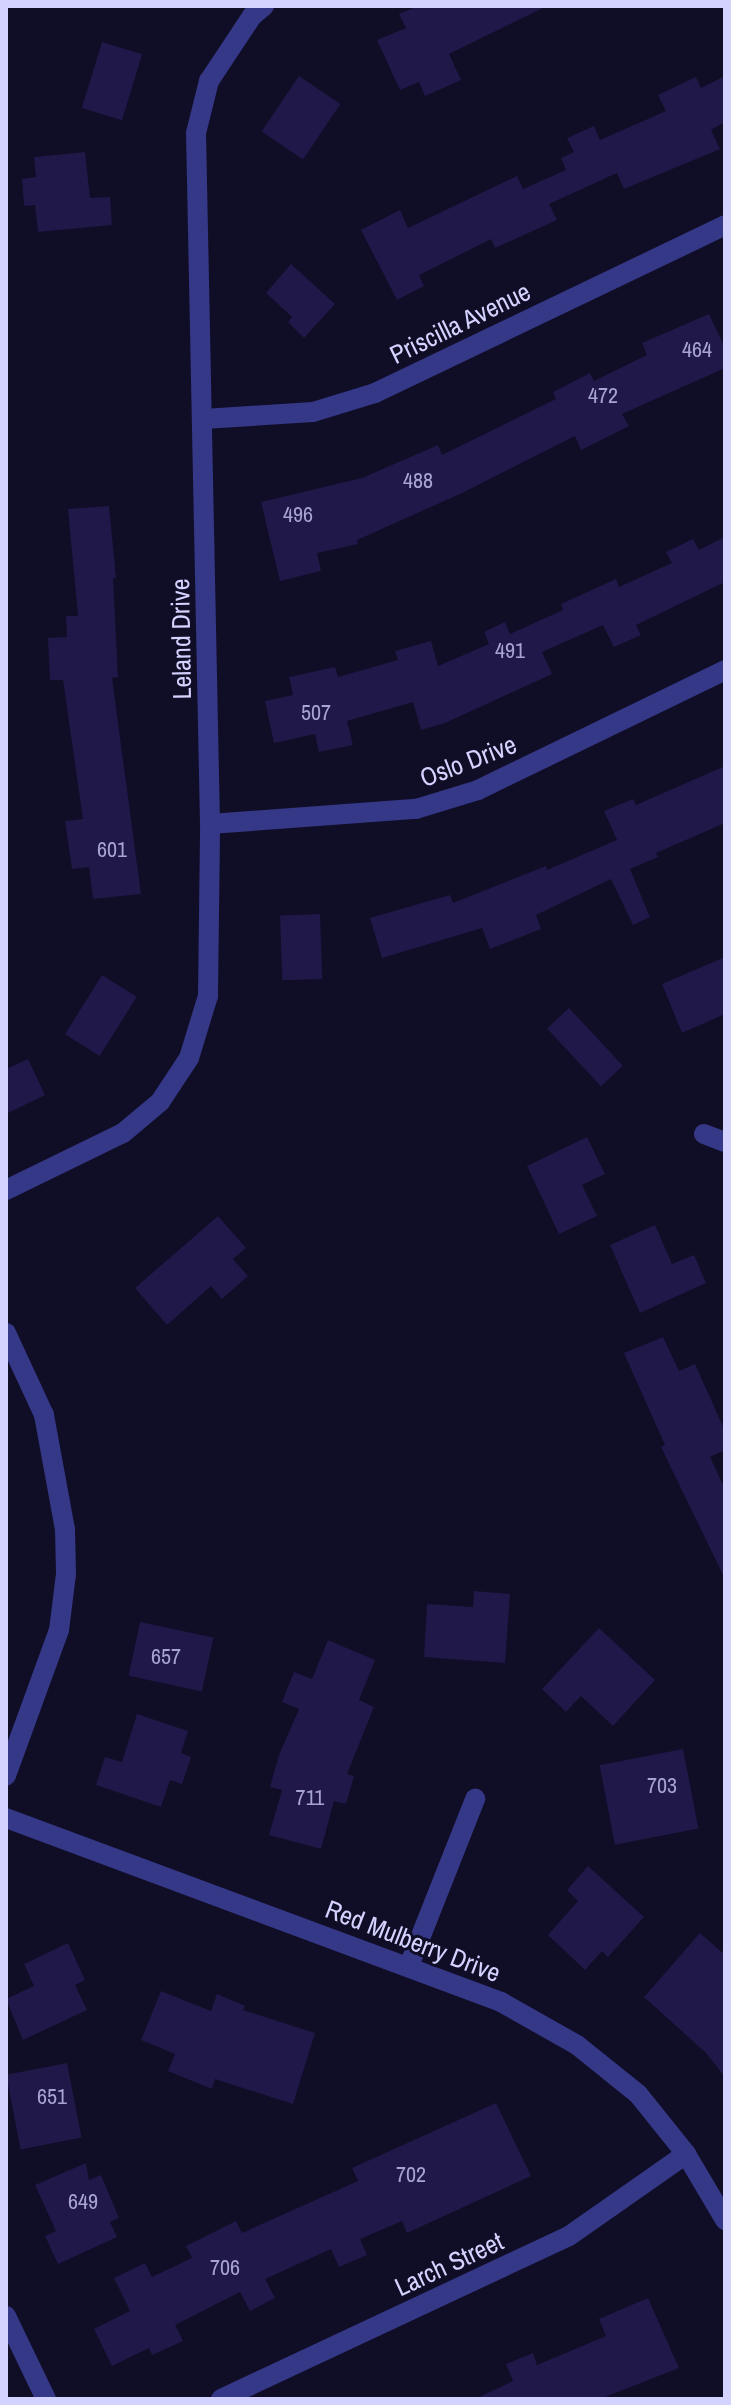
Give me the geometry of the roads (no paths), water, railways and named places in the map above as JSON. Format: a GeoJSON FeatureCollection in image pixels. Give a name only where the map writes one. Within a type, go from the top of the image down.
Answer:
{"type":"FeatureCollection","features":[{"type":"Feature","properties":{"kind":"street","name":"Leland Drive"},"geometry":{"type":"LineString","coordinates":[[6,1190],[123,1133],[160,1102],[189,1058],[208,996],[210,824],[196,133],[209,81],[252,16],[264,6]]}},
{"type":"Feature","properties":{"kind":"street","name":"Priscilla Avenue"},"geometry":{"type":"LineString","coordinates":[[204,419],[313,412],[375,393],[725,225]]}},
{"type":"Feature","properties":{"kind":"street","name":"Oslo Drive"},"geometry":{"type":"LineString","coordinates":[[210,824],[416,809],[478,790],[725,670]]}},
{"type":"Feature","properties":{"kind":"street"},"geometry":{"type":"LineString","coordinates":[[704,1134],[725,1142]]}},
{"type":"Feature","properties":{"kind":"street"},"geometry":{"type":"LineString","coordinates":[[6,1333],[44,1415],[65,1529],[66,1574],[59,1630],[6,1776]]}},
{"type":"Feature","properties":{"kind":"street"},"geometry":{"type":"LineString","coordinates":[[409,1966],[475,1799]]}},
{"type":"Feature","properties":{"kind":"street","name":"Red Mulberry Drive"},"geometry":{"type":"LineString","coordinates":[[6,1818],[501,2002],[577,2045],[638,2094],[686,2154],[725,2220]]}},
{"type":"Feature","properties":{"kind":"street","name":"Larch Street"},"geometry":{"type":"LineString","coordinates":[[221,2399],[569,2236],[686,2154]]}},
{"type":"Feature","properties":{"kind":"street"},"geometry":{"type":"LineString","coordinates":[[6,2316],[46,2399]]}}]}
